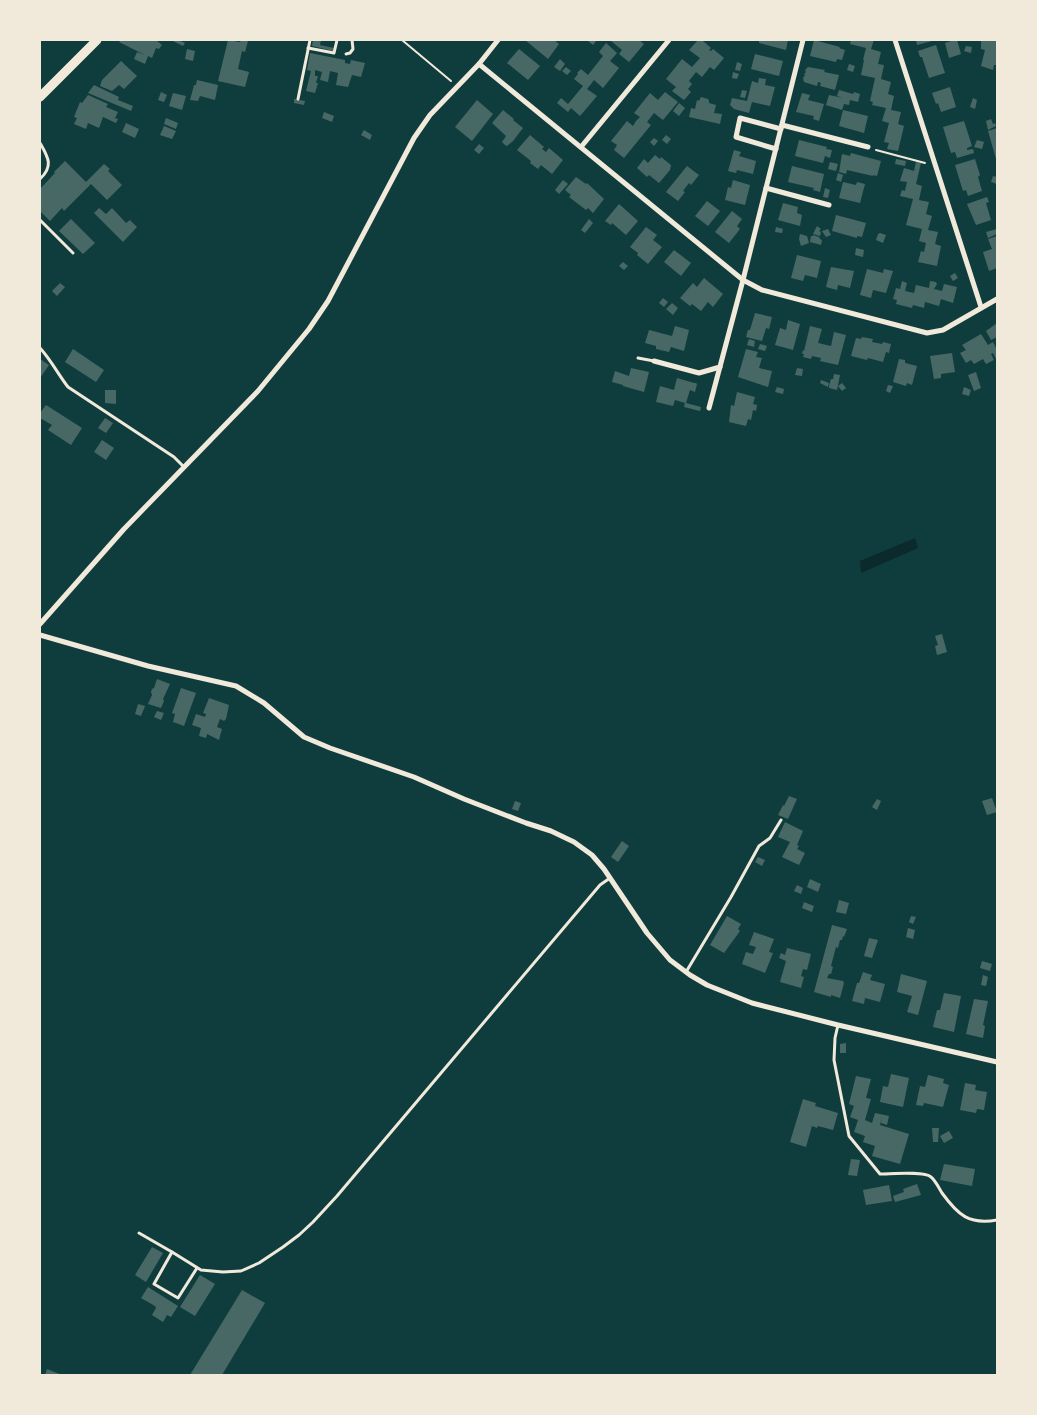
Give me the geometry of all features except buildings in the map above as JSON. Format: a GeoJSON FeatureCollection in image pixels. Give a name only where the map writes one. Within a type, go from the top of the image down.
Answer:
{"type":"FeatureCollection","features":[{"type":"Feature","properties":{"kind":"main road"},"geometry":{"type":"LineString","coordinates":[[40,97],[97,40]]}},
{"type":"Feature","properties":{"kind":"street"},"geometry":{"type":"LineString","coordinates":[[40,624],[104,550],[258,392],[309,329],[328,301],[414,138],[430,115],[479,64],[498,40]]}},
{"type":"Feature","properties":{"kind":"street"},"geometry":{"type":"LineString","coordinates":[[581,147],[669,40]]}},
{"type":"Feature","properties":{"kind":"street"},"geometry":{"type":"LineString","coordinates":[[709,408],[803,40]]}},
{"type":"Feature","properties":{"kind":"street"},"geometry":{"type":"LineString","coordinates":[[895,40],[981,308]]}},
{"type":"Feature","properties":{"kind":"street"},"geometry":{"type":"LineString","coordinates":[[479,64],[743,280],[762,290],[927,333],[943,330],[997,299]]}},
{"type":"Feature","properties":{"kind":"street"},"geometry":{"type":"LineString","coordinates":[[776,150],[736,137],[740,118],[868,147]]}},
{"type":"Feature","properties":{"kind":"street"},"geometry":{"type":"LineString","coordinates":[[766,188],[829,205]]}},
{"type":"Feature","properties":{"kind":"street"},"geometry":{"type":"LineString","coordinates":[[654,361],[699,373],[720,367]]}},
{"type":"Feature","properties":{"kind":"street"},"geometry":{"type":"LineString","coordinates":[[40,635],[148,666],[236,686],[264,703],[304,737],[414,777],[472,802],[551,831],[574,842],[592,854],[647,933],[670,960],[707,985],[752,1003],[997,1062]]}},
{"type":"Feature","properties":{"kind":"lane"},"geometry":{"type":"LineString","coordinates":[[298,99],[310,40]]}},
{"type":"Feature","properties":{"kind":"lane"},"geometry":{"type":"LineString","coordinates":[[308,48],[334,53],[337,40]]}},
{"type":"Feature","properties":{"kind":"lane"},"geometry":{"type":"LineString","coordinates":[[346,54],[350,53],[353,49],[352,40]]}},
{"type":"Feature","properties":{"kind":"lane"},"geometry":{"type":"LineString","coordinates":[[40,143],[48,156],[49,164],[40,179]]}},
{"type":"Feature","properties":{"kind":"lane"},"geometry":{"type":"LineString","coordinates":[[40,220],[73,253]]}},
{"type":"Feature","properties":{"kind":"lane"},"geometry":{"type":"LineString","coordinates":[[40,348],[52,361],[59,376],[68,387],[174,457],[184,468]]}},
{"type":"Feature","properties":{"kind":"lane"},"geometry":{"type":"LineString","coordinates":[[638,358],[654,361]]}},
{"type":"Feature","properties":{"kind":"lane"},"geometry":{"type":"LineString","coordinates":[[686,972],[732,896],[759,846],[770,838],[781,820]]}},
{"type":"Feature","properties":{"kind":"lane"},"geometry":{"type":"LineString","coordinates":[[139,1233],[201,1270],[241,1271],[283,1247],[313,1222],[338,1196],[600,885],[610,878]]}},
{"type":"Feature","properties":{"kind":"lane"},"geometry":{"type":"LineString","coordinates":[[838,1025],[835,1038],[834,1060],[849,1136],[870,1163],[880,1174],[922,1173],[930,1176],[959,1213],[970,1220],[984,1223],[997,1220]]}},
{"type":"Feature","properties":{"kind":"lane"},"geometry":{"type":"LineString","coordinates":[[172,1252],[154,1284],[178,1298],[197,1268]]}},
{"type":"Feature","properties":{"kind":"path"},"geometry":{"type":"LineString","coordinates":[[402,40],[457,86]]}},
{"type":"Feature","properties":{"kind":"path"},"geometry":{"type":"LineString","coordinates":[[868,147],[925,163],[934,161]]}},
{"type":"Feature","properties":{"kind":"water"},"geometry":{"type":"Polygon","coordinates":[[[915,538],[918,548],[861,573],[860,561],[915,538]]]}}]}
